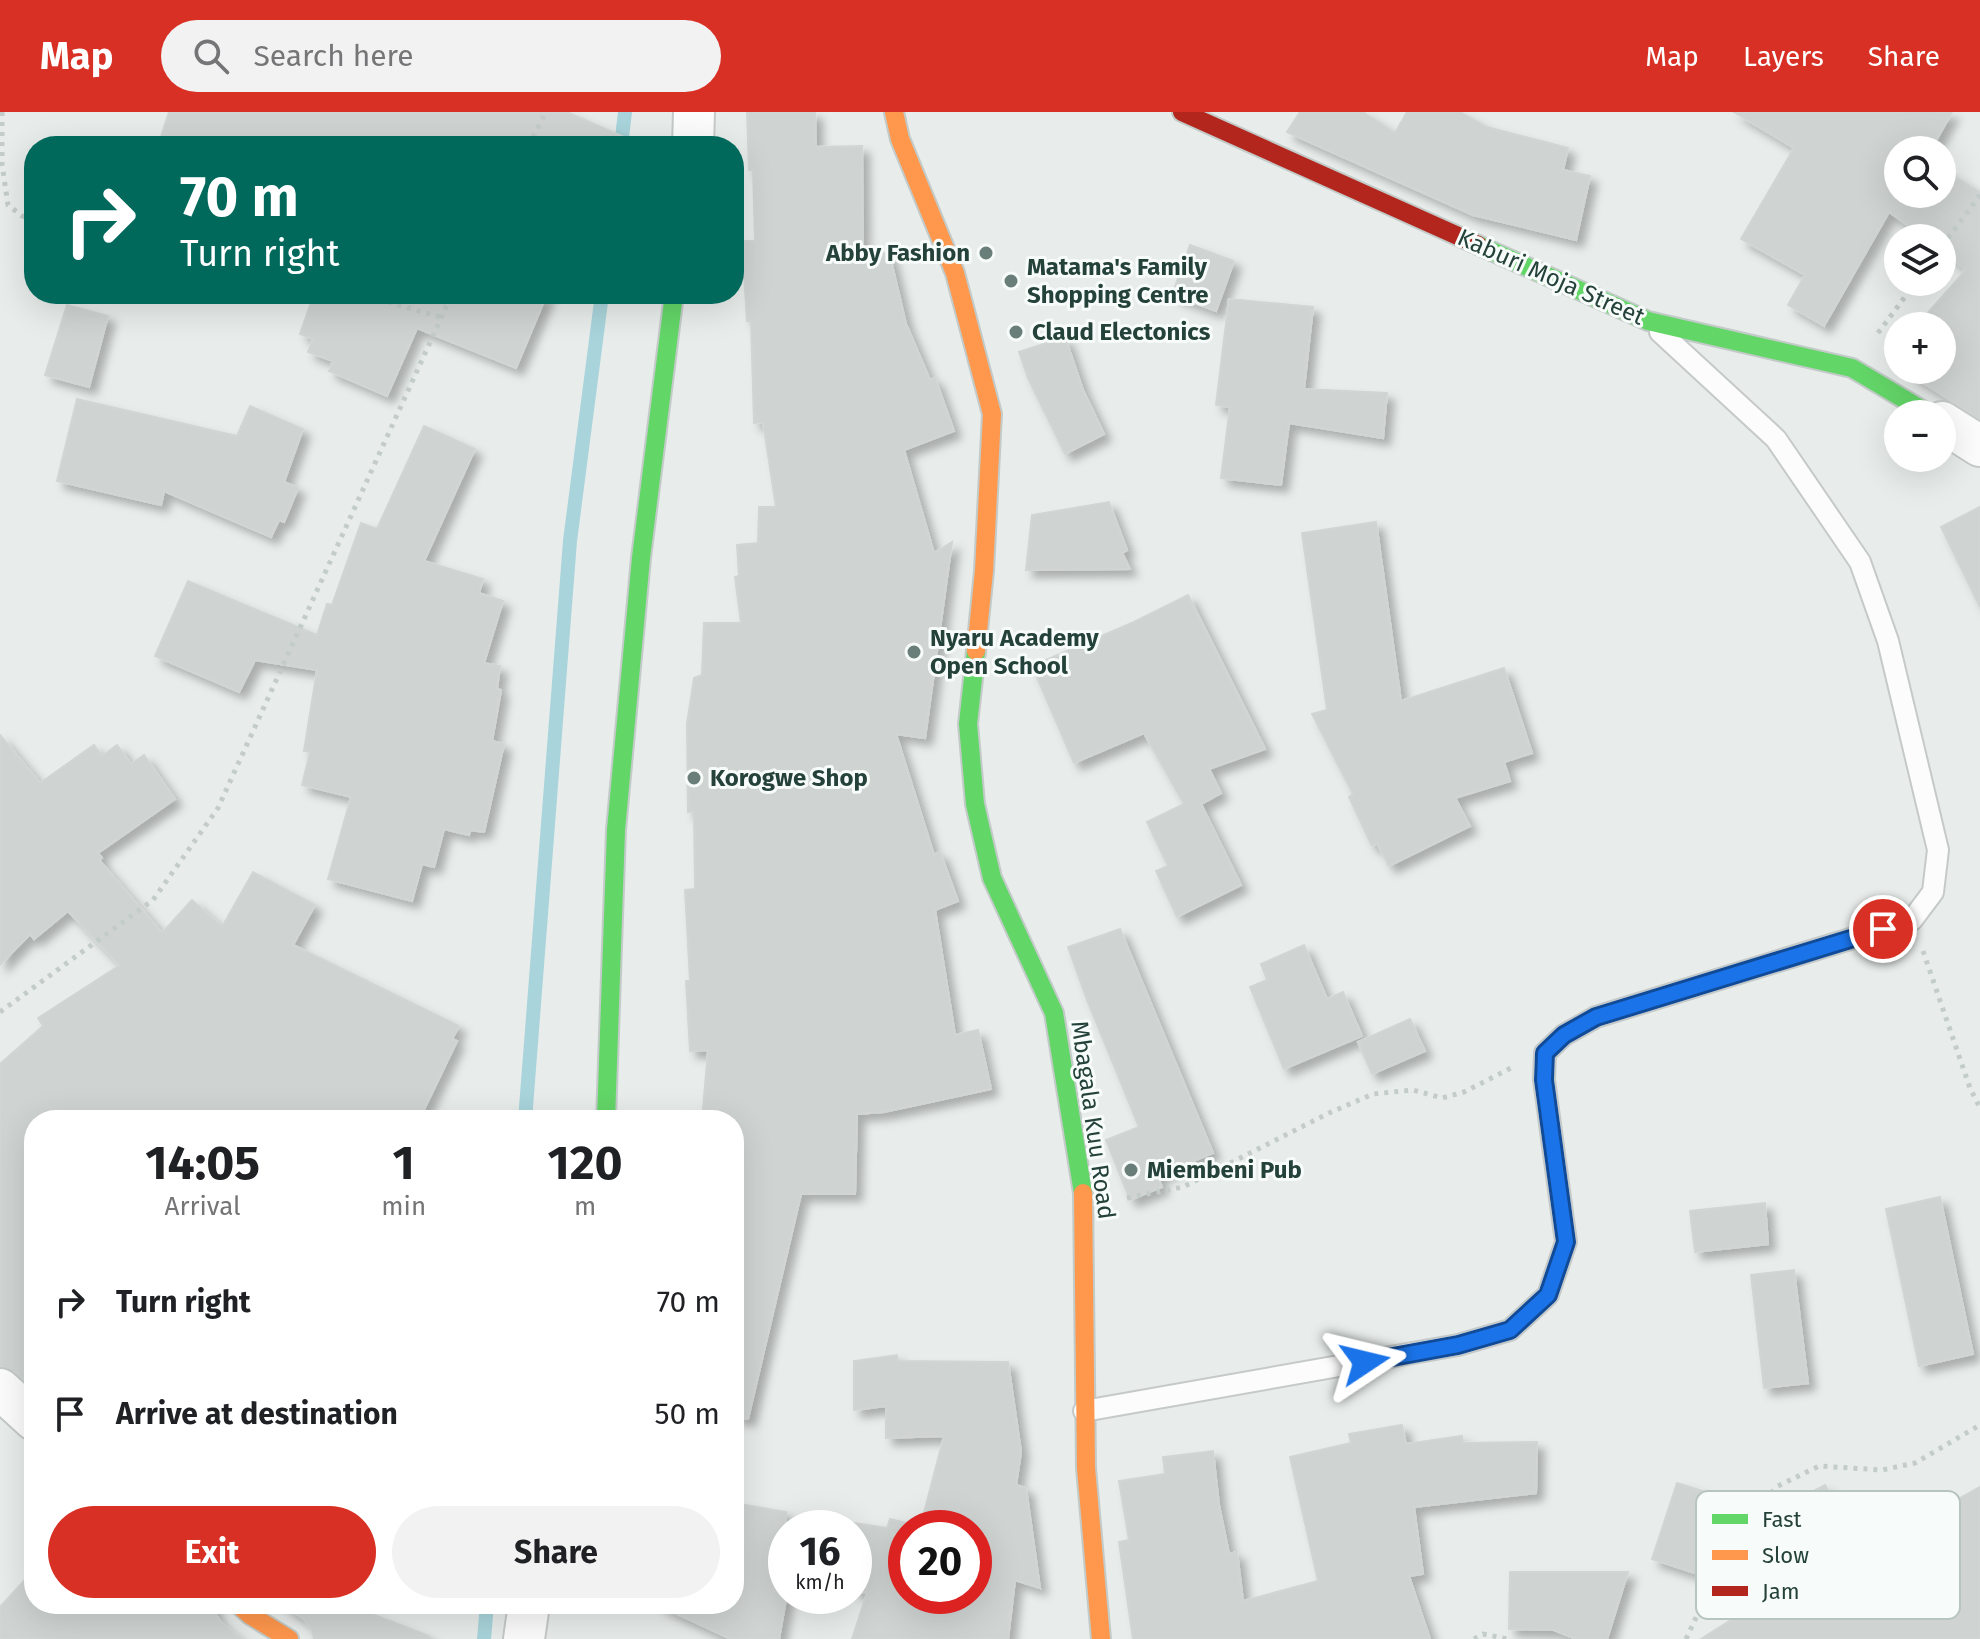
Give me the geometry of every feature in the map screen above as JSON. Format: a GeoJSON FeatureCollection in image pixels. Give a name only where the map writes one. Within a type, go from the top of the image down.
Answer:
{"type":"FeatureCollection","features":[{"type":"Feature","properties":{"kind":"street"},"geometry":{"type":"LineString","coordinates":[[693,136],[694,112]]}},
{"type":"Feature","properties":{"kind":"street","name":"Mbagala Kuu Road"},"geometry":{"type":"LineString","coordinates":[[894,112],[900,139],[955,273],[992,414],[984,571],[968,724],[975,804],[992,878],[1054,1013],[1085,1206],[1086,1468],[1101,1639]]}},
{"type":"Feature","properties":{"kind":"street","name":"Kaburi Moja Street"},"geometry":{"type":"LineString","coordinates":[[1182,112],[1648,321],[1852,368],[1906,400]]}},
{"type":"Feature","properties":{"kind":"street"},"geometry":{"type":"LineString","coordinates":[[606,1110],[616,830],[641,558],[673,304]]}},
{"type":"Feature","properties":{"kind":"street"},"geometry":{"type":"LineString","coordinates":[[1956,431],[1980,446]]}},
{"type":"Feature","properties":{"kind":"street"},"geometry":{"type":"LineString","coordinates":[[0,1389],[24,1411]]}},
{"type":"Feature","properties":{"kind":"street"},"geometry":{"type":"LineString","coordinates":[[249,1614],[289,1639]]}},
{"type":"Feature","properties":{"kind":"street"},"geometry":{"type":"LineString","coordinates":[[524,1639],[528,1614]]}},
{"type":"Feature","properties":{"kind":"lane"},"geometry":{"type":"LineString","coordinates":[[1084,1411],[1458,1345],[1510,1330],[1548,1295],[1566,1242],[1544,1080],[1545,1053],[1564,1035],[1596,1017],[1912,920],[1933,892],[1938,850],[1888,641],[1860,562],[1776,439],[1648,321]]}},
{"type":"Feature","properties":{"kind":"path"},"geometry":{"type":"LineString","coordinates":[[533,136],[546,112]]}},
{"type":"Feature","properties":{"kind":"path"},"geometry":{"type":"LineString","coordinates":[[1,116],[2,164],[8,205],[24,217]]}},
{"type":"Feature","properties":{"kind":"path"},"geometry":{"type":"LineString","coordinates":[[1956,227],[1980,195]]}},
{"type":"Feature","properties":{"kind":"path"},"geometry":{"type":"LineString","coordinates":[[1852,368],[1906,296]]}},
{"type":"Feature","properties":{"kind":"path"},"geometry":{"type":"LineString","coordinates":[[394,304],[440,317]]}},
{"type":"Feature","properties":{"kind":"path"},"geometry":{"type":"LineString","coordinates":[[0,1012],[153,900],[218,808],[447,304]]}},
{"type":"Feature","properties":{"kind":"path"},"geometry":{"type":"LineString","coordinates":[[1912,920],[1970,1088],[1980,1108]]}},
{"type":"Feature","properties":{"kind":"path"},"geometry":{"type":"LineString","coordinates":[[1085,1206],[1183,1187],[1373,1094],[1413,1090],[1442,1098],[1464,1092],[1545,1053]]}},
{"type":"Feature","properties":{"kind":"path"},"geometry":{"type":"LineString","coordinates":[[1773,1491],[1819,1466],[1882,1470],[1915,1463],[1980,1425]]}},
{"type":"Feature","properties":{"kind":"path"},"geometry":{"type":"LineString","coordinates":[[1686,1639],[1696,1618]]}},
{"type":"Feature","properties":{"kind":"path"},"geometry":{"type":"LineString","coordinates":[[1474,1639],[1483,1634],[1508,1639]]}},
{"type":"Feature","properties":{"kind":"building"},"geometry":{"type":"Polygon","coordinates":[[[169,112],[567,112],[621,136],[161,136],[169,112]]]}},
{"type":"Feature","properties":{"kind":"building"},"geometry":{"type":"Polygon","coordinates":[[[747,112],[815,112],[816,147],[862,146],[863,258],[889,252],[906,324],[930,380],[935,378],[954,431],[904,450],[934,553],[952,542],[925,738],[896,734],[934,855],[940,852],[958,901],[935,910],[955,1035],[978,1030],[991,1089],[884,1112],[857,1114],[855,1194],[801,1194],[748,1419],[744,1418],[744,1110],[703,1110],[708,1050],[690,1051],[685,890],[695,889],[694,811],[688,812],[687,724],[694,678],[702,675],[704,623],[741,623],[735,577],[739,576],[737,545],[758,543],[759,507],[776,507],[763,422],[754,423],[751,321],[747,321],[744,273],[744,241],[755,241],[753,170],[749,170],[747,112]]]}},
{"type":"Feature","properties":{"kind":"building"},"geometry":{"type":"Polygon","coordinates":[[[1300,112],[1363,112],[1395,133],[1407,112],[1460,112],[1487,127],[1568,148],[1563,170],[1590,176],[1576,240],[1473,215],[1287,132],[1300,112]]]}},
{"type":"Feature","properties":{"kind":"building"},"geometry":{"type":"Polygon","coordinates":[[[1734,112],[1952,112],[1939,136],[1884,136],[1884,208],[1956,208],[1956,177],[1980,192],[1980,419],[1956,404],[1956,400],[1950,400],[1925,384],[1956,384],[1956,312],[1928,312],[1943,296],[1956,296],[1956,281],[1966,270],[1956,262],[1956,224],[1906,224],[1889,212],[1824,326],[1788,305],[1805,275],[1741,239],[1794,148],[1734,112]]]}},
{"type":"Feature","properties":{"kind":"building"},"geometry":{"type":"Polygon","coordinates":[[[1190,245],[1234,261],[1216,311],[1172,295],[1190,245]]]}},
{"type":"Feature","properties":{"kind":"building"},"geometry":{"type":"Polygon","coordinates":[[[1229,299],[1313,307],[1304,389],[1387,393],[1383,438],[1289,423],[1281,485],[1221,478],[1230,407],[1216,405],[1229,299]]]}},
{"type":"Feature","properties":{"kind":"building"},"geometry":{"type":"Polygon","coordinates":[[[310,304],[543,304],[516,368],[417,328],[387,396],[329,371],[333,361],[308,352],[313,339],[300,334],[310,304]]]}},
{"type":"Feature","properties":{"kind":"building"},"geometry":{"type":"Polygon","coordinates":[[[67,305],[108,316],[89,387],[45,375],[67,305]]]}},
{"type":"Feature","properties":{"kind":"building"},"geometry":{"type":"Polygon","coordinates":[[[1065,337],[1083,390],[1104,434],[1065,454],[1028,378],[1019,352],[1065,337]]]}},
{"type":"Feature","properties":{"kind":"building"},"geometry":{"type":"Polygon","coordinates":[[[77,399],[237,436],[250,406],[303,429],[284,482],[298,488],[284,522],[279,520],[271,537],[164,491],[161,505],[57,481],[77,399]]]}},
{"type":"Feature","properties":{"kind":"building"},"geometry":{"type":"Polygon","coordinates":[[[424,426],[475,449],[424,561],[483,579],[479,593],[503,601],[484,663],[500,666],[497,689],[501,690],[492,741],[504,744],[484,832],[470,830],[469,835],[444,829],[434,867],[422,864],[412,901],[328,879],[351,797],[302,785],[310,752],[304,751],[317,670],[255,660],[239,692],[155,656],[188,581],[317,635],[327,604],[332,605],[361,523],[377,529],[424,426]]]}},
{"type":"Feature","properties":{"kind":"building"},"geometry":{"type":"Polygon","coordinates":[[[1109,502],[1127,550],[1122,553],[1130,569],[1026,570],[1032,515],[1109,502]]]}},
{"type":"Feature","properties":{"kind":"building"},"geometry":{"type":"Polygon","coordinates":[[[1980,507],[1980,607],[1941,527],[1980,507]]]}},
{"type":"Feature","properties":{"kind":"building"},"geometry":{"type":"Polygon","coordinates":[[[1376,522],[1401,701],[1504,668],[1532,753],[1504,762],[1510,781],[1455,798],[1470,826],[1389,866],[1377,843],[1372,846],[1349,797],[1353,794],[1312,714],[1327,710],[1302,533],[1376,522]]]}},
{"type":"Feature","properties":{"kind":"building"},"geometry":{"type":"Polygon","coordinates":[[[1188,595],[1265,749],[1209,769],[1221,793],[1201,804],[1241,885],[1177,917],[1156,871],[1168,866],[1147,822],[1184,804],[1144,733],[1074,763],[1032,666],[1188,595]]]}},
{"type":"Feature","properties":{"kind":"building"},"geometry":{"type":"Polygon","coordinates":[[[0,735],[40,783],[94,745],[102,756],[117,745],[131,764],[144,755],[175,799],[98,853],[102,858],[99,860],[162,933],[192,900],[222,927],[253,872],[315,905],[293,945],[459,1026],[452,1039],[457,1041],[424,1110],[24,1110],[23,1379],[15,1372],[0,1367],[0,1064],[43,1026],[38,1018],[120,965],[68,911],[34,939],[30,934],[0,965],[0,735]]]}},
{"type":"Feature","properties":{"kind":"building"},"geometry":{"type":"Polygon","coordinates":[[[1120,929],[1213,1153],[1157,1176],[1162,1187],[1130,1200],[1106,1140],[1139,1127],[1068,947],[1120,929]]]}},
{"type":"Feature","properties":{"kind":"building"},"geometry":{"type":"Polygon","coordinates":[[[1304,945],[1327,999],[1343,992],[1362,1036],[1284,1069],[1250,987],[1267,980],[1261,964],[1304,945]]]}},
{"type":"Feature","properties":{"kind":"building"},"geometry":{"type":"Polygon","coordinates":[[[1410,1019],[1425,1051],[1372,1074],[1358,1042],[1410,1019]]]}},
{"type":"Feature","properties":{"kind":"building"},"geometry":{"type":"Polygon","coordinates":[[[1940,1197],[1973,1354],[1919,1366],[1886,1209],[1940,1197]]]}},
{"type":"Feature","properties":{"kind":"building"},"geometry":{"type":"Polygon","coordinates":[[[1765,1203],[1768,1244],[1695,1252],[1690,1211],[1765,1203]]]}},
{"type":"Feature","properties":{"kind":"building"},"geometry":{"type":"Polygon","coordinates":[[[1794,1270],[1808,1383],[1764,1388],[1751,1275],[1794,1270]]]}},
{"type":"Feature","properties":{"kind":"building"},"geometry":{"type":"Polygon","coordinates":[[[897,1355],[898,1361],[1008,1362],[1021,1452],[1016,1485],[1026,1488],[1040,1588],[1015,1580],[1008,1639],[852,1639],[860,1614],[872,1614],[872,1526],[887,1528],[888,1525],[888,1614],[992,1614],[992,1510],[925,1510],[944,1436],[886,1438],[886,1406],[854,1410],[854,1361],[897,1355]]]}},
{"type":"Feature","properties":{"kind":"building"},"geometry":{"type":"Polygon","coordinates":[[[1402,1425],[1406,1444],[1462,1436],[1462,1443],[1537,1442],[1536,1493],[1414,1507],[1423,1574],[1409,1576],[1430,1639],[1133,1639],[1119,1542],[1129,1540],[1119,1481],[1165,1474],[1163,1457],[1213,1451],[1219,1505],[1229,1554],[1237,1552],[1243,1601],[1318,1581],[1290,1457],[1351,1443],[1349,1434],[1402,1425]]]}},
{"type":"Feature","properties":{"kind":"building"},"geometry":{"type":"Polygon","coordinates":[[[1677,1483],[1702,1491],[1696,1491],[1696,1573],[1652,1559],[1677,1483]]]}},
{"type":"Feature","properties":{"kind":"building"},"geometry":{"type":"Polygon","coordinates":[[[1825,1485],[1828,1491],[1813,1491],[1825,1485]]]}},
{"type":"Feature","properties":{"kind":"building"},"geometry":{"type":"Polygon","coordinates":[[[1980,1487],[1980,1639],[1701,1639],[1732,1619],[1960,1619],[1960,1498],[1980,1487]]]}},
{"type":"Feature","properties":{"kind":"building"},"geometry":{"type":"Polygon","coordinates":[[[744,1505],[774,1510],[768,1510],[768,1614],[783,1614],[779,1639],[731,1639],[677,1614],[744,1614],[744,1505]]]}},
{"type":"Feature","properties":{"kind":"building"},"geometry":{"type":"Polygon","coordinates":[[[1510,1572],[1628,1572],[1607,1639],[1576,1639],[1554,1630],[1509,1629],[1510,1572]]]}},
{"type":"Feature","properties":{"kind":"building"},"geometry":{"type":"Polygon","coordinates":[[[24,1581],[24,1614],[215,1614],[241,1639],[0,1639],[0,1607],[24,1581]]]}},
{"type":"Feature","properties":{"kind":"building"},"geometry":{"type":"Polygon","coordinates":[[[296,1614],[372,1614],[429,1636],[429,1639],[314,1639],[311,1628],[296,1614]]]}},
{"type":"Feature","properties":{"kind":"waterway"},"geometry":{"type":"LineString","coordinates":[[622,136],[625,112]]}},
{"type":"Feature","properties":{"kind":"waterway"},"geometry":{"type":"LineString","coordinates":[[526,1110],[570,541],[601,304]]}},
{"type":"Feature","properties":{"kind":"waterway"},"geometry":{"type":"LineString","coordinates":[[484,1639],[486,1614]]}},
{"type":"Feature","properties":{"kind":"traffic: fast"},"geometry":{"type":"LineString","coordinates":[[1478,245],[1648,321],[1852,368],[1906,400]]}},
{"type":"Feature","properties":{"kind":"traffic: fast"},"geometry":{"type":"LineString","coordinates":[[606,1110],[616,830],[641,558],[673,304]]}},
{"type":"Feature","properties":{"kind":"traffic: fast"},"geometry":{"type":"LineString","coordinates":[[976,651],[968,724],[975,804],[992,878],[1054,1013],[1083,1193]]}},
{"type":"Feature","properties":{"kind":"traffic: slow"},"geometry":{"type":"LineString","coordinates":[[894,112],[900,139],[955,273],[992,414],[984,571],[976,651]]}},
{"type":"Feature","properties":{"kind":"traffic: slow"},"geometry":{"type":"LineString","coordinates":[[1083,1193],[1086,1468],[1101,1639]]}},
{"type":"Feature","properties":{"kind":"traffic: slow"},"geometry":{"type":"LineString","coordinates":[[249,1614],[289,1639]]}},
{"type":"Feature","properties":{"kind":"traffic: jam"},"geometry":{"type":"LineString","coordinates":[[1182,112],[1478,245]]}},
{"type":"Feature","properties":{"kind":"place","name":"Abby Fashion"},"geometry":{"type":"Point","coordinates":[986,253]}},
{"type":"Feature","properties":{"kind":"place","name":"Matama's Family Shopping Centre"},"geometry":{"type":"Point","coordinates":[1011,281]}},
{"type":"Feature","properties":{"kind":"place","name":"Claud Electonics"},"geometry":{"type":"Point","coordinates":[1016,332]}},
{"type":"Feature","properties":{"kind":"place","name":"Nyaru Academy Open School"},"geometry":{"type":"Point","coordinates":[914,652]}},
{"type":"Feature","properties":{"kind":"place","name":"Korogwe Shop"},"geometry":{"type":"Point","coordinates":[694,778]}},
{"type":"Feature","properties":{"kind":"place","name":"Miembeni Pub"},"geometry":{"type":"Point","coordinates":[1131,1170]}},
{"type":"Feature","properties":{"kind":"route"},"geometry":{"type":"LineString","coordinates":[[1365,1362],[1458,1345],[1510,1330],[1548,1295],[1566,1242],[1544,1080],[1545,1053],[1564,1035],[1596,1017],[1883,929]]}}]}
